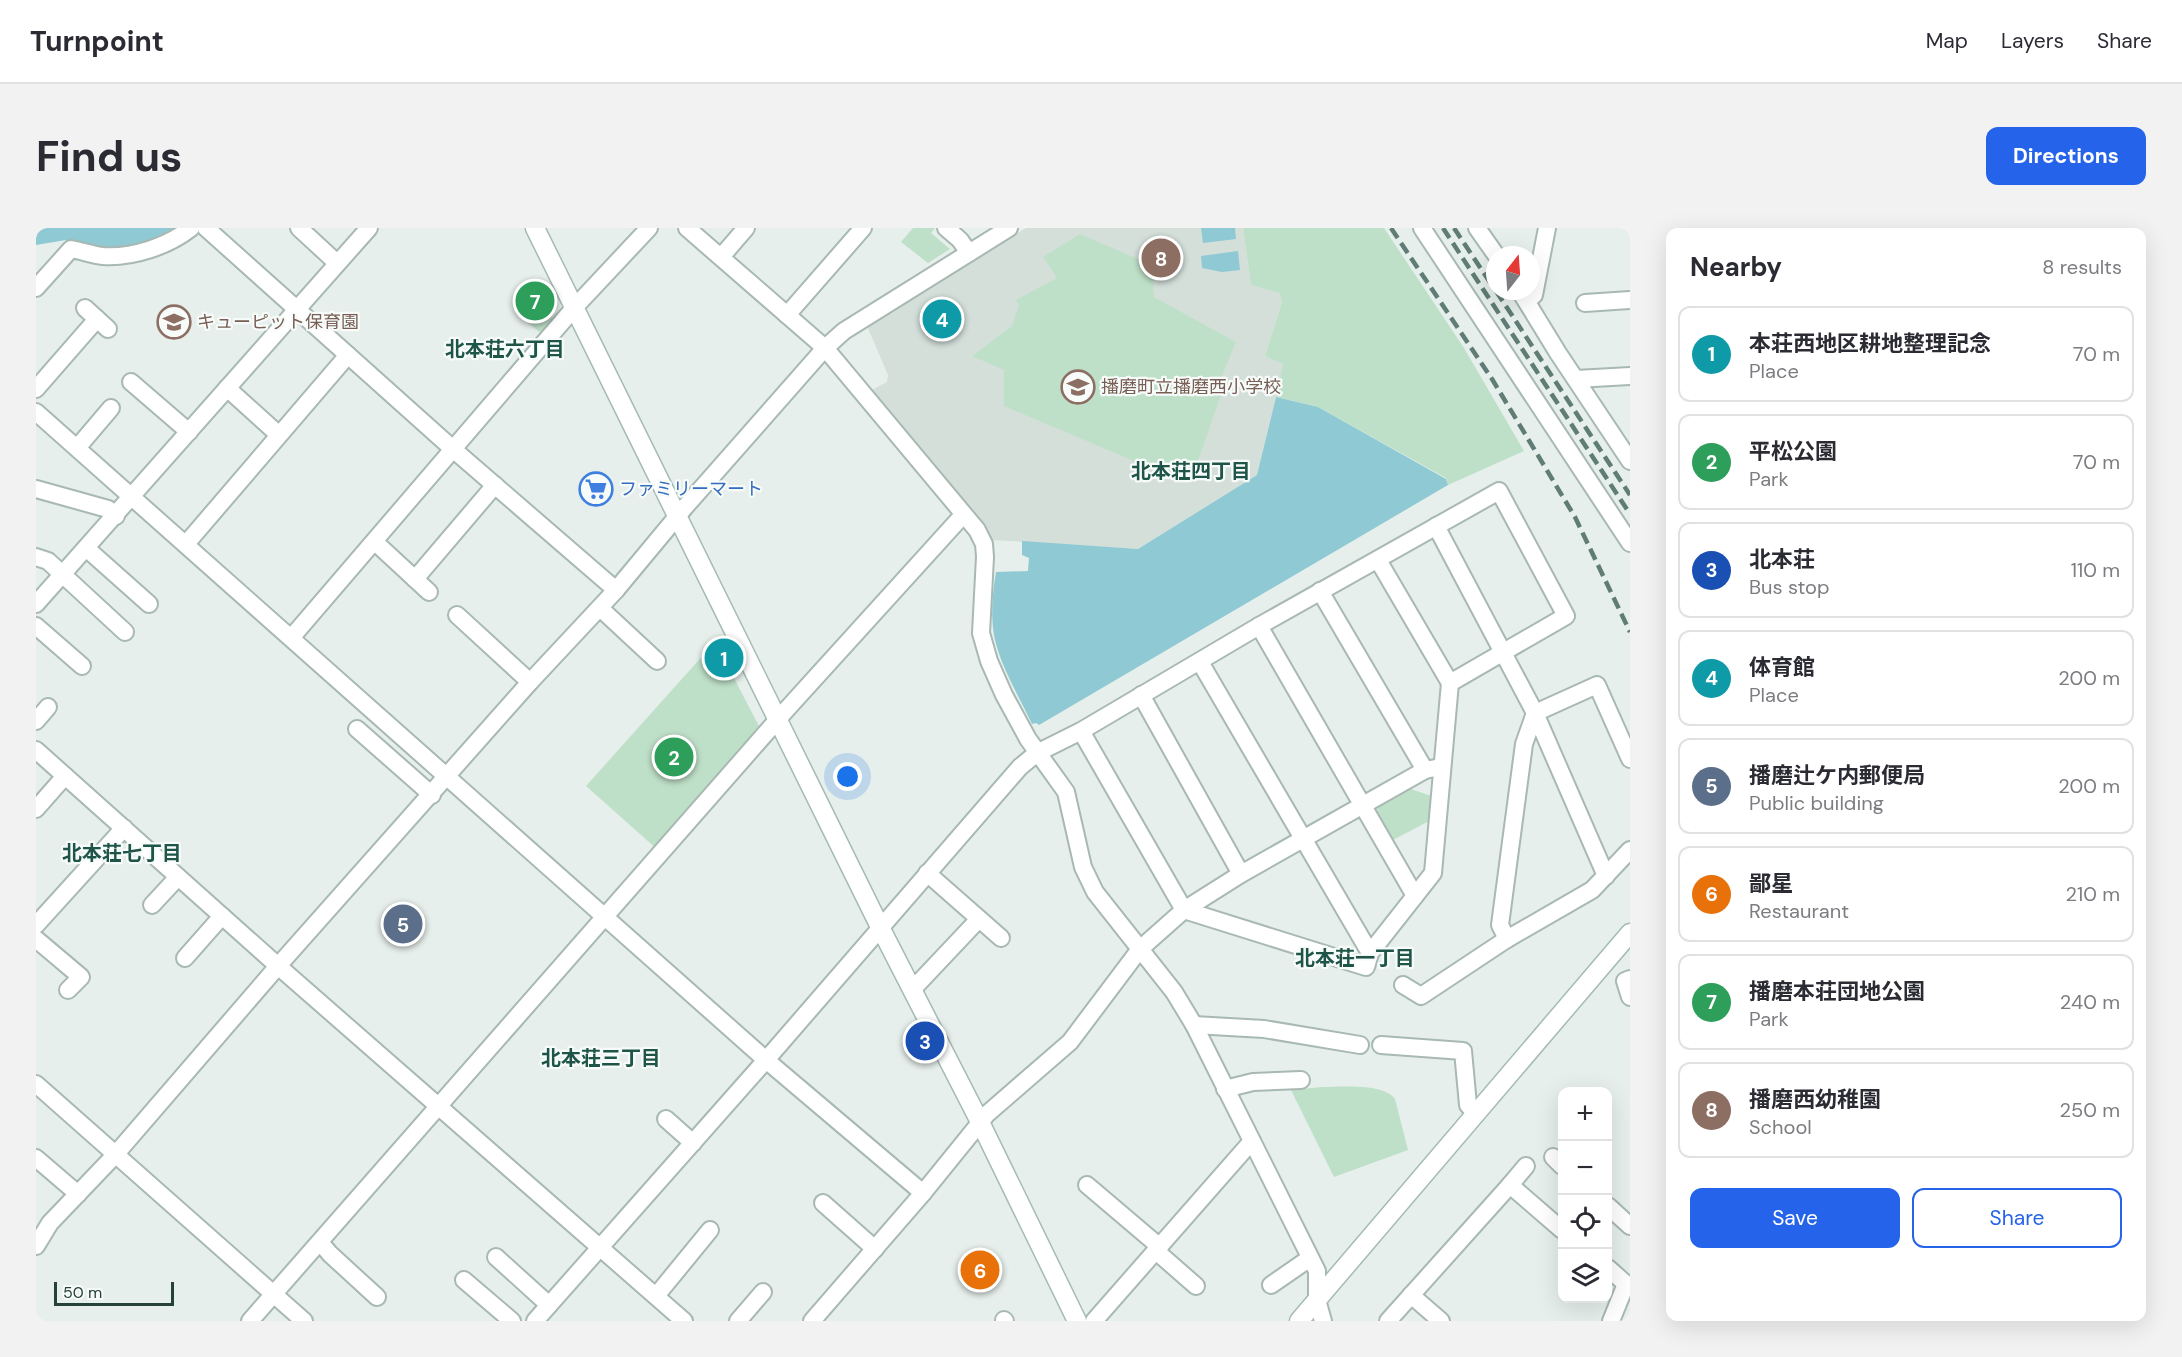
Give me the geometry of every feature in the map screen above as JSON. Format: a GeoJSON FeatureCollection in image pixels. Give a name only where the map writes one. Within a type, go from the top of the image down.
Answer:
{"type":"FeatureCollection","features":[{"type":"Feature","properties":{"kind":"street"},"geometry":{"type":"LineString","coordinates":[[36,288],[71,249],[102,256],[128,255],[177,238],[191,228]]}},
{"type":"Feature","properties":{"kind":"street"},"geometry":{"type":"LineString","coordinates":[[206,228],[454,450],[616,591]]}},
{"type":"Feature","properties":{"kind":"street"},"geometry":{"type":"LineString","coordinates":[[299,228],[337,263]]}},
{"type":"Feature","properties":{"kind":"street"},"geometry":{"type":"LineString","coordinates":[[36,604],[369,228]]}},
{"type":"Feature","properties":{"kind":"street"},"geometry":{"type":"LineString","coordinates":[[535,228],[1077,1321]]}},
{"type":"Feature","properties":{"kind":"street"},"geometry":{"type":"LineString","coordinates":[[291,638],[574,308],[584,300],[649,228]]}},
{"type":"Feature","properties":{"kind":"street"},"geometry":{"type":"LineString","coordinates":[[687,228],[825,348],[977,530],[984,544],[981,633],[989,662],[1004,695],[1038,753],[1066,792],[1083,867],[1095,892],[1174,992],[1194,1025],[1317,1271],[1317,1300],[1323,1321]]}},
{"type":"Feature","properties":{"kind":"street"},"geometry":{"type":"LineString","coordinates":[[721,257],[746,228]]}},
{"type":"Feature","properties":{"kind":"street"},"geometry":{"type":"LineString","coordinates":[[787,315],[863,228]]}},
{"type":"Feature","properties":{"kind":"street"},"geometry":{"type":"LineString","coordinates":[[946,228],[960,240],[969,253]]}},
{"type":"Feature","properties":{"kind":"street"},"geometry":{"type":"LineString","coordinates":[[36,1246],[50,1222],[115,1155],[278,966],[530,682],[616,591],[825,348],[844,331],[1010,228]]}},
{"type":"Feature","properties":{"kind":"street"},"geometry":{"type":"LineString","coordinates":[[1422,228],[1630,543]]}},
{"type":"Feature","properties":{"kind":"street"},"geometry":{"type":"LineString","coordinates":[[1478,228],[1490,246]]}},
{"type":"Feature","properties":{"kind":"street"},"geometry":{"type":"LineString","coordinates":[[1540,264],[1547,228]]}},
{"type":"Feature","properties":{"kind":"street"},"geometry":{"type":"LineString","coordinates":[[1527,300],[1630,461]]}},
{"type":"Feature","properties":{"kind":"street"},"geometry":{"type":"LineString","coordinates":[[1585,303],[1630,300]]}},
{"type":"Feature","properties":{"kind":"street"},"geometry":{"type":"LineString","coordinates":[[36,389],[97,319]]}},
{"type":"Feature","properties":{"kind":"street"},"geometry":{"type":"LineString","coordinates":[[186,544],[348,355]]}},
{"type":"Feature","properties":{"kind":"street"},"geometry":{"type":"LineString","coordinates":[[1576,379],[1630,376]]}},
{"type":"Feature","properties":{"kind":"street"},"geometry":{"type":"LineString","coordinates":[[131,382],[189,432]]}},
{"type":"Feature","properties":{"kind":"street"},"geometry":{"type":"LineString","coordinates":[[227,388],[279,435]]}},
{"type":"Feature","properties":{"kind":"street"},"geometry":{"type":"LineString","coordinates":[[77,448],[111,408]]}},
{"type":"Feature","properties":{"kind":"street"},"geometry":{"type":"LineString","coordinates":[[36,412],[766,1060],[923,1193]]}},
{"type":"Feature","properties":{"kind":"street"},"geometry":{"type":"LineString","coordinates":[[415,579],[495,485]]}},
{"type":"Feature","properties":{"kind":"street"},"geometry":{"type":"LineString","coordinates":[[36,489],[108,509],[116,516]]}},
{"type":"Feature","properties":{"kind":"street"},"geometry":{"type":"LineString","coordinates":[[535,1321],[766,1060],[1020,767],[1038,753],[1081,731],[1259,626],[1499,491],[1566,616],[1450,683]]}},
{"type":"Feature","properties":{"kind":"street"},"geometry":{"type":"LineString","coordinates":[[250,1321],[779,720],[963,515]]}},
{"type":"Feature","properties":{"kind":"street"},"geometry":{"type":"LineString","coordinates":[[1436,526],[1535,713],[1606,876]]}},
{"type":"Feature","properties":{"kind":"street"},"geometry":{"type":"LineString","coordinates":[[375,542],[429,592]]}},
{"type":"Feature","properties":{"kind":"street"},"geometry":{"type":"LineString","coordinates":[[86,548],[149,604]]}},
{"type":"Feature","properties":{"kind":"street"},"geometry":{"type":"LineString","coordinates":[[36,557],[48,561],[125,632]]}},
{"type":"Feature","properties":{"kind":"street"},"geometry":{"type":"LineString","coordinates":[[1081,731],[1184,910],[1366,968],[1370,953],[1433,873],[1433,769],[1450,683],[1378,560]]}},
{"type":"Feature","properties":{"kind":"street"},"geometry":{"type":"LineString","coordinates":[[1320,591],[1433,769]]}},
{"type":"Feature","properties":{"kind":"street"},"geometry":{"type":"LineString","coordinates":[[600,608],[657,661]]}},
{"type":"Feature","properties":{"kind":"street"},"geometry":{"type":"LineString","coordinates":[[457,615],[530,682]]}},
{"type":"Feature","properties":{"kind":"street"},"geometry":{"type":"LineString","coordinates":[[36,626],[82,666]]}},
{"type":"Feature","properties":{"kind":"street"},"geometry":{"type":"LineString","coordinates":[[1259,626],[1415,896]]}},
{"type":"Feature","properties":{"kind":"street"},"geometry":{"type":"LineString","coordinates":[[1200,662],[1370,953]]}},
{"type":"Feature","properties":{"kind":"street"},"geometry":{"type":"LineString","coordinates":[[1507,939],[1500,925],[1524,744],[1535,713],[1598,685],[1630,759]]}},
{"type":"Feature","properties":{"kind":"street"},"geometry":{"type":"LineString","coordinates":[[1141,695],[1241,874]]}},
{"type":"Feature","properties":{"kind":"street"},"geometry":{"type":"LineString","coordinates":[[36,721],[48,707]]}},
{"type":"Feature","properties":{"kind":"street"},"geometry":{"type":"LineString","coordinates":[[357,729],[432,795]]}},
{"type":"Feature","properties":{"kind":"street"},"geometry":{"type":"LineString","coordinates":[[36,750],[278,966],[601,1246],[684,1321]]}},
{"type":"Feature","properties":{"kind":"street"},"geometry":{"type":"LineString","coordinates":[[812,1321],[923,1193],[987,1114],[1071,1042],[1140,949],[1184,910],[1241,874],[1433,769]]}},
{"type":"Feature","properties":{"kind":"street"},"geometry":{"type":"LineString","coordinates":[[36,809],[65,776]]}},
{"type":"Feature","properties":{"kind":"street"},"geometry":{"type":"LineString","coordinates":[[36,925],[124,828]]}},
{"type":"Feature","properties":{"kind":"street"},"geometry":{"type":"LineString","coordinates":[[1403,985],[1421,996],[1507,939],[1592,890],[1630,850]]}},
{"type":"Feature","properties":{"kind":"street"},"geometry":{"type":"LineString","coordinates":[[927,873],[1001,938]]}},
{"type":"Feature","properties":{"kind":"street"},"geometry":{"type":"LineString","coordinates":[[152,905],[178,877]]}},
{"type":"Feature","properties":{"kind":"street"},"geometry":{"type":"LineString","coordinates":[[185,958],[222,916]]}},
{"type":"Feature","properties":{"kind":"street"},"geometry":{"type":"LineString","coordinates":[[912,990],[979,919]]}},
{"type":"Feature","properties":{"kind":"street"},"geometry":{"type":"LineString","coordinates":[[1299,1321],[1630,933]]}},
{"type":"Feature","properties":{"kind":"street"},"geometry":{"type":"LineString","coordinates":[[36,939],[81,976],[68,990]]}},
{"type":"Feature","properties":{"kind":"street"},"geometry":{"type":"LineString","coordinates":[[1630,979],[1624,981],[1630,997]]}},
{"type":"Feature","properties":{"kind":"street"},"geometry":{"type":"LineString","coordinates":[[1194,1025],[1264,1029],[1360,1045]]}},
{"type":"Feature","properties":{"kind":"street"},"geometry":{"type":"LineString","coordinates":[[1381,1045],[1463,1052],[1468,1105],[1476,1114]]}},
{"type":"Feature","properties":{"kind":"street"},"geometry":{"type":"LineString","coordinates":[[1225,1089],[1253,1082],[1301,1080]]}},
{"type":"Feature","properties":{"kind":"street"},"geometry":{"type":"LineString","coordinates":[[36,1084],[304,1321]]}},
{"type":"Feature","properties":{"kind":"street"},"geometry":{"type":"LineString","coordinates":[[666,1119],[693,1143]]}},
{"type":"Feature","properties":{"kind":"street"},"geometry":{"type":"LineString","coordinates":[[1094,1321],[1252,1141]]}},
{"type":"Feature","properties":{"kind":"street"},"geometry":{"type":"LineString","coordinates":[[36,1158],[78,1194]]}},
{"type":"Feature","properties":{"kind":"street"},"geometry":{"type":"LineString","coordinates":[[1388,1321],[1526,1166]]}},
{"type":"Feature","properties":{"kind":"street"},"geometry":{"type":"LineString","coordinates":[[1087,1185],[1196,1286]]}},
{"type":"Feature","properties":{"kind":"street"},"geometry":{"type":"LineString","coordinates":[[1510,1185],[1558,1226]]}},
{"type":"Feature","properties":{"kind":"street"},"geometry":{"type":"LineString","coordinates":[[823,1203],[875,1249]]}},
{"type":"Feature","properties":{"kind":"street"},"geometry":{"type":"LineString","coordinates":[[1612,1210],[1630,1226]]}},
{"type":"Feature","properties":{"kind":"street"},"geometry":{"type":"LineString","coordinates":[[656,1296],[710,1230]]}},
{"type":"Feature","properties":{"kind":"street"},"geometry":{"type":"LineString","coordinates":[[320,1242],[377,1297]]}},
{"type":"Feature","properties":{"kind":"street"},"geometry":{"type":"LineString","coordinates":[[496,1257],[549,1305]]}},
{"type":"Feature","properties":{"kind":"street"},"geometry":{"type":"LineString","coordinates":[[1271,1285],[1310,1257]]}},
{"type":"Feature","properties":{"kind":"street"},"geometry":{"type":"LineString","coordinates":[[1611,1321],[1628,1282],[1612,1271]]}},
{"type":"Feature","properties":{"kind":"street"},"geometry":{"type":"LineString","coordinates":[[464,1280],[512,1321]]}},
{"type":"Feature","properties":{"kind":"street"},"geometry":{"type":"LineString","coordinates":[[738,1321],[763,1292]]}},
{"type":"Feature","properties":{"kind":"street"},"geometry":{"type":"LineString","coordinates":[[1411,1295],[1441,1321]]}},
{"type":"Feature","properties":{"kind":"shaded area","name":"播磨町立播磨西小学校"},"geometry":{"type":"Polygon","coordinates":[[[1026,228],[1243,228],[1251,285],[1279,293],[1282,302],[1265,356],[1284,364],[1257,475],[1138,549],[993,540],[868,392],[887,382],[888,375],[867,326],[1026,228]]]}},
{"type":"Feature","properties":{"kind":"green space"},"geometry":{"type":"Polygon","coordinates":[[[913,228],[935,228],[931,233],[950,249],[928,263],[901,242],[913,228]]]}},
{"type":"Feature","properties":{"kind":"green space"},"geometry":{"type":"Polygon","coordinates":[[[1243,228],[1384,228],[1464,348],[1524,451],[1448,485],[1446,478],[1318,407],[1276,397],[1283,364],[1265,356],[1282,302],[1279,293],[1251,285],[1243,228]]]}},
{"type":"Feature","properties":{"kind":"green space"},"geometry":{"type":"Polygon","coordinates":[[[1080,234],[1152,265],[1154,297],[1236,342],[1219,383],[1223,389],[1198,461],[1167,475],[1004,406],[1004,370],[972,356],[1012,326],[1019,305],[1016,300],[1057,278],[1043,257],[1080,234]]]}},
{"type":"Feature","properties":{"kind":"green space"},"geometry":{"type":"Polygon","coordinates":[[[537,289],[555,322],[543,335],[516,313],[537,289]]]}},
{"type":"Feature","properties":{"kind":"green space"},"geometry":{"type":"Polygon","coordinates":[[[715,642],[760,728],[658,850],[586,786],[715,642]]]}},
{"type":"Feature","properties":{"kind":"green space"},"geometry":{"type":"Polygon","coordinates":[[[1408,788],[1431,796],[1429,821],[1391,841],[1376,816],[1378,805],[1408,788]]]}},
{"type":"Feature","properties":{"kind":"green space"},"geometry":{"type":"Polygon","coordinates":[[[1322,1087],[1372,1088],[1389,1094],[1395,1099],[1408,1150],[1334,1177],[1291,1090],[1322,1087]]]}},
{"type":"Feature","properties":{"kind":"water"},"geometry":{"type":"Polygon","coordinates":[[[36,228],[174,228],[141,246],[109,248],[66,240],[36,245],[36,228]]]}},
{"type":"Feature","properties":{"kind":"water"},"geometry":{"type":"Polygon","coordinates":[[[1201,228],[1235,228],[1236,239],[1203,243],[1201,228]]]}},
{"type":"Feature","properties":{"kind":"water"},"geometry":{"type":"Polygon","coordinates":[[[1238,251],[1240,270],[1222,272],[1202,268],[1201,256],[1238,251]]]}},
{"type":"Feature","properties":{"kind":"water"},"geometry":{"type":"Polygon","coordinates":[[[1276,397],[1318,407],[1446,479],[1448,485],[1039,725],[1032,724],[1003,665],[995,640],[992,607],[996,572],[1028,571],[1029,558],[1022,555],[1022,541],[1138,549],[1257,475],[1276,397]]]}},
{"type":"Feature","properties":{"kind":"railway"},"geometry":{"type":"LineString","coordinates":[[1391,228],[1492,379],[1575,517],[1630,632]]}},
{"type":"Feature","properties":{"kind":"railway"},"geometry":{"type":"LineString","coordinates":[[1443,228],[1630,514]]}},
{"type":"Feature","properties":{"kind":"railway"},"geometry":{"type":"LineString","coordinates":[[1454,228],[1486,276]]}},
{"type":"Feature","properties":{"kind":"railway"},"geometry":{"type":"LineString","coordinates":[[1502,300],[1630,495]]}},
{"type":"Feature","properties":{"kind":"place","name":"播磨西幼稚園"},"geometry":{"type":"Point","coordinates":[1161,258]}},
{"type":"Feature","properties":{"kind":"place","name":"播磨本荘団地公園"},"geometry":{"type":"Point","coordinates":[535,301]}},
{"type":"Feature","properties":{"kind":"place","name":"体育館"},"geometry":{"type":"Point","coordinates":[942,319]}},
{"type":"Feature","properties":{"kind":"place","name":"キューピット保育園"},"geometry":{"type":"Point","coordinates":[174,322]}},
{"type":"Feature","properties":{"kind":"place","name":"播磨町立播磨西小学校"},"geometry":{"type":"Point","coordinates":[1078,387]}},
{"type":"Feature","properties":{"kind":"place","name":"ファミリーマート"},"geometry":{"type":"Point","coordinates":[596,489]}},
{"type":"Feature","properties":{"kind":"place","name":"本荘西地区耕地整理記念"},"geometry":{"type":"Point","coordinates":[724,658]}},
{"type":"Feature","properties":{"kind":"place","name":"平松公園"},"geometry":{"type":"Point","coordinates":[674,757]}},
{"type":"Feature","properties":{"kind":"place","name":"播磨辻ケ内郵便局"},"geometry":{"type":"Point","coordinates":[403,924]}},
{"type":"Feature","properties":{"kind":"place","name":"北本荘"},"geometry":{"type":"Point","coordinates":[925,1041]}},
{"type":"Feature","properties":{"kind":"place","name":"鄙星"},"geometry":{"type":"Point","coordinates":[980,1270]}},
{"type":"Feature","properties":{"kind":"district","name":"北本荘六丁目"},"geometry":{"type":"Point","coordinates":[505,349]}},
{"type":"Feature","properties":{"kind":"district","name":"北本荘四丁目"},"geometry":{"type":"Point","coordinates":[1191,471]}},
{"type":"Feature","properties":{"kind":"district","name":"北本荘七丁目"},"geometry":{"type":"Point","coordinates":[122,853]}},
{"type":"Feature","properties":{"kind":"district","name":"北本荘一丁目"},"geometry":{"type":"Point","coordinates":[1355,958]}},
{"type":"Feature","properties":{"kind":"district","name":"北本荘三丁目"},"geometry":{"type":"Point","coordinates":[601,1058]}}]}
